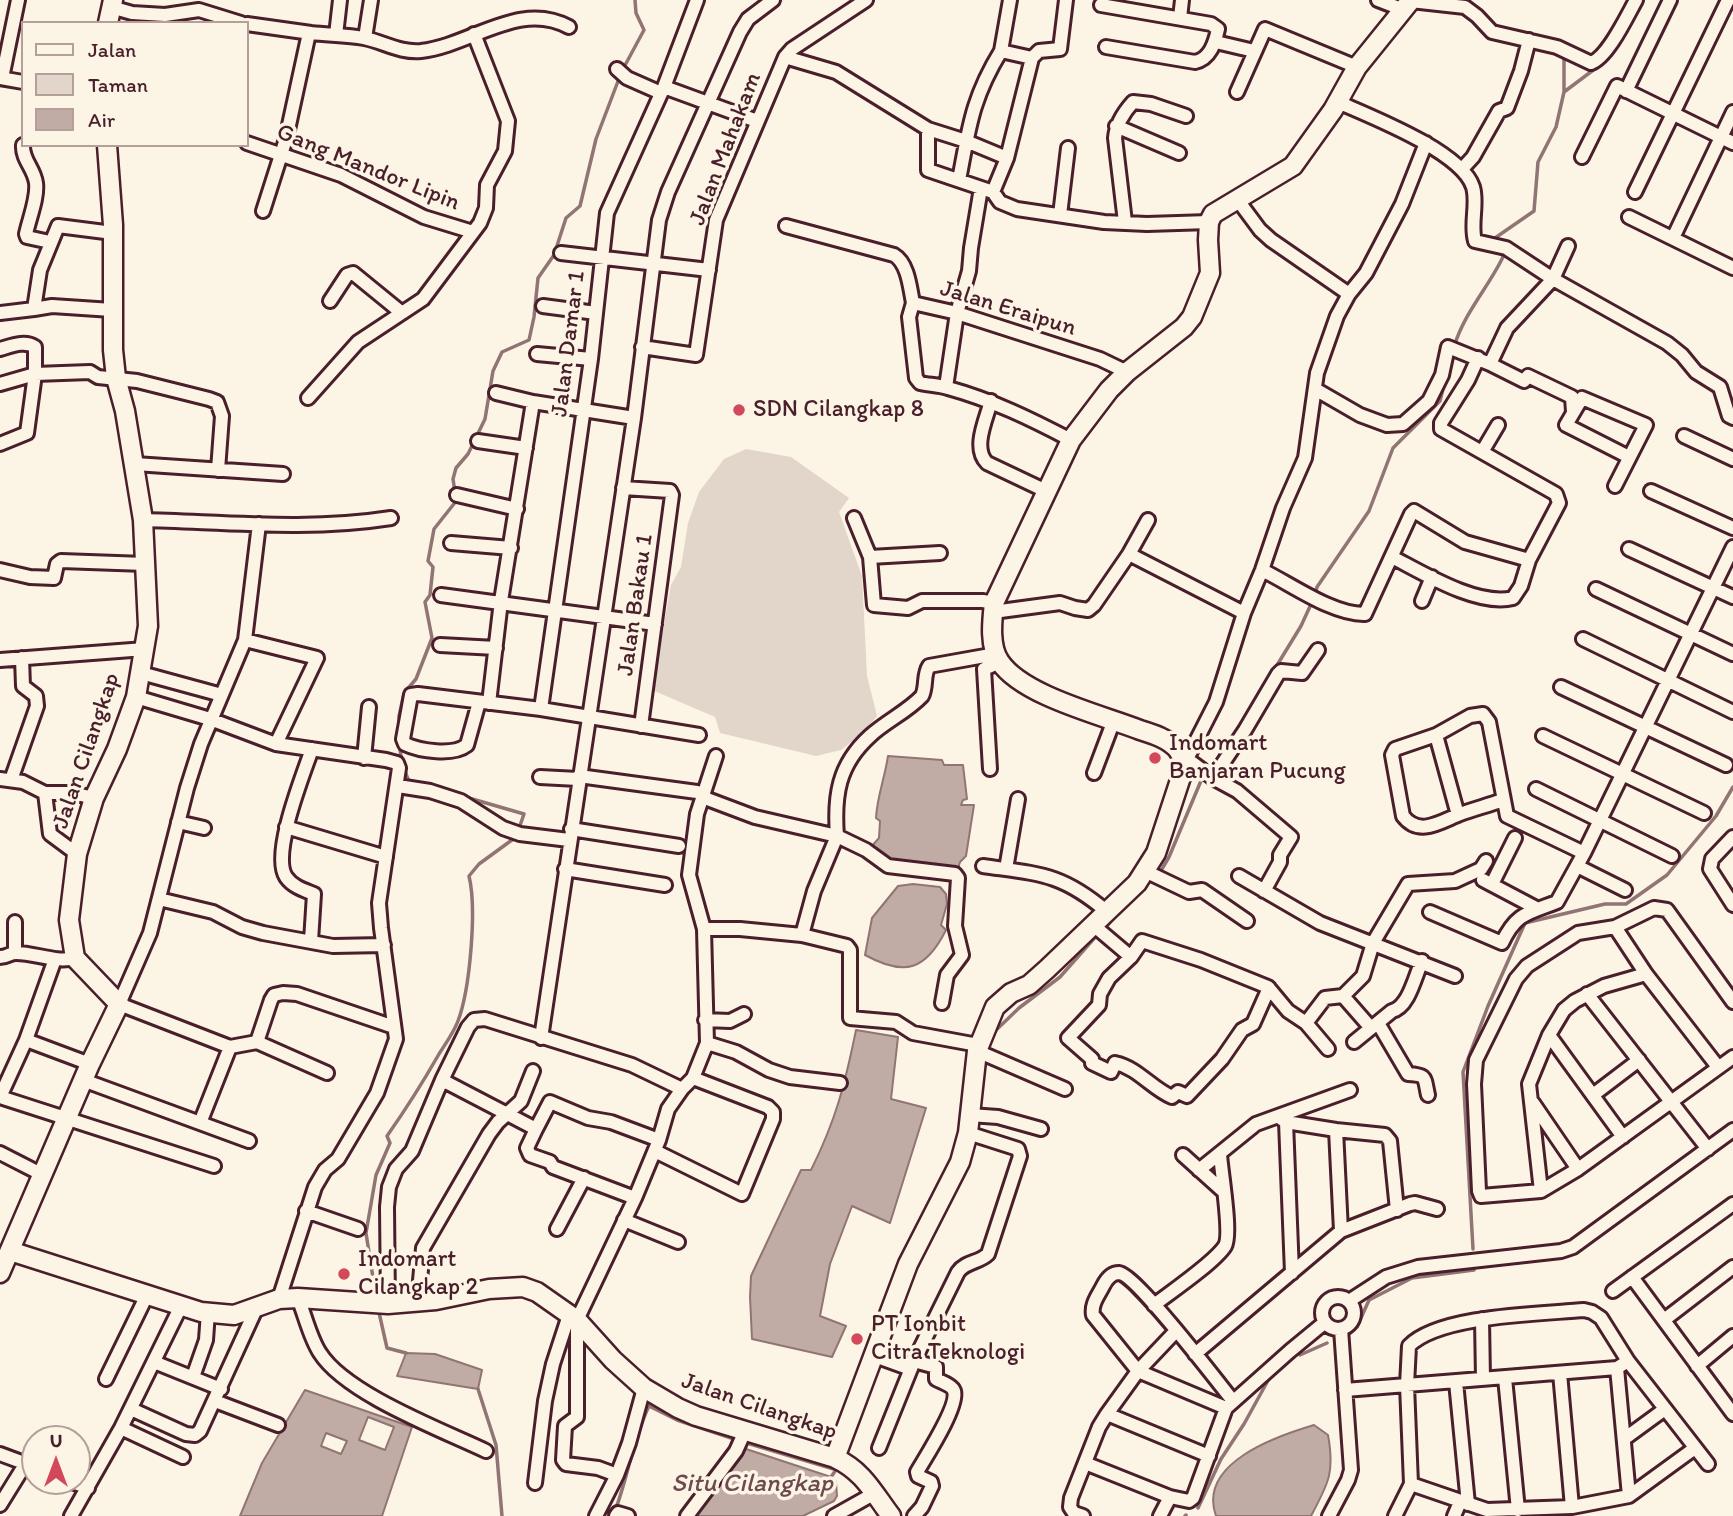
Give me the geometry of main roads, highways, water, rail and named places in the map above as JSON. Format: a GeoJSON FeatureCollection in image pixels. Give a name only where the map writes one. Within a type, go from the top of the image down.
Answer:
{"type":"FeatureCollection","features":[{"type":"Feature","properties":{"kind":"water"},"geometry":{"type":"Polygon","coordinates":[[[888,756],[942,760],[944,765],[963,765],[967,799],[963,800],[961,805],[974,805],[966,856],[960,862],[957,872],[887,862],[871,847],[879,838],[880,821],[876,818],[888,756]]]}},
{"type":"Feature","properties":{"kind":"water"},"geometry":{"type":"Polygon","coordinates":[[[913,884],[940,887],[946,894],[947,904],[941,925],[946,930],[931,954],[913,966],[903,967],[879,962],[865,955],[872,918],[898,886],[913,884]]]}},
{"type":"Feature","properties":{"kind":"water"},"geometry":{"type":"Polygon","coordinates":[[[856,1030],[898,1037],[891,1099],[926,1108],[890,1223],[852,1206],[830,1264],[820,1316],[846,1326],[832,1357],[752,1339],[751,1276],[801,1170],[811,1170],[827,1135],[844,1085],[856,1030]]]}},
{"type":"Feature","properties":{"kind":"water"},"geometry":{"type":"Polygon","coordinates":[[[406,1353],[435,1354],[482,1370],[478,1389],[397,1376],[406,1353]]]}},
{"type":"Feature","properties":{"kind":"water"},"geometry":{"type":"Polygon","coordinates":[[[305,1390],[412,1427],[382,1516],[240,1516],[262,1463],[305,1390]],[[368,1417],[359,1440],[385,1450],[394,1427],[368,1417]],[[326,1433],[321,1446],[341,1454],[347,1441],[326,1433]]]}},
{"type":"Feature","properties":{"kind":"water"},"geometry":{"type":"Polygon","coordinates":[[[1314,1425],[1328,1435],[1331,1459],[1326,1486],[1311,1516],[1216,1516],[1213,1497],[1218,1481],[1229,1467],[1244,1455],[1280,1436],[1314,1425]]]}},
{"type":"Feature","properties":{"kind":"water","name":"Situ Cilangkap"},"geometry":{"type":"Polygon","coordinates":[[[740,1447],[831,1477],[836,1482],[837,1496],[834,1501],[803,1516],[690,1516],[740,1447]]]}},
{"type":"Feature","properties":{"kind":"waterway"},"geometry":{"type":"LineString","coordinates":[[623,69],[644,30],[636,13],[635,0]]}},
{"type":"Feature","properties":{"kind":"waterway"},"geometry":{"type":"LineString","coordinates":[[1564,52],[1564,92]]}},
{"type":"Feature","properties":{"kind":"waterway"},"geometry":{"type":"LineString","coordinates":[[1497,242],[1495,238],[1534,211],[1538,162],[1556,127],[1564,92],[1596,68]]}},
{"type":"Feature","properties":{"kind":"waterway"},"geometry":{"type":"LineString","coordinates":[[455,492],[453,479],[456,468],[468,454],[485,419],[493,371],[502,352],[529,340],[538,278],[554,255],[566,218],[580,206],[596,139],[620,76]]}},
{"type":"Feature","properties":{"kind":"waterway"},"geometry":{"type":"LineString","coordinates":[[1454,347],[1464,323],[1503,257],[1501,251]]}},
{"type":"Feature","properties":{"kind":"waterway"},"geometry":{"type":"LineString","coordinates":[[1315,595],[1317,587],[1369,511],[1393,448],[1440,401],[1445,381]]}},
{"type":"Feature","properties":{"kind":"waterway"},"geometry":{"type":"LineString","coordinates":[[399,730],[404,693],[416,679],[432,638],[425,602],[430,595],[433,567],[428,561],[434,529],[457,500]]}},
{"type":"Feature","properties":{"kind":"waterway"},"geometry":{"type":"LineString","coordinates":[[1260,693],[1301,626],[1312,602]]}},
{"type":"Feature","properties":{"kind":"waterway"},"geometry":{"type":"LineString","coordinates":[[399,745],[402,761]]}},
{"type":"Feature","properties":{"kind":"waterway"},"geometry":{"type":"LineString","coordinates":[[1208,770],[1224,752]]}},
{"type":"Feature","properties":{"kind":"waterway"},"geometry":{"type":"LineString","coordinates":[[404,769],[410,784]]}},
{"type":"Feature","properties":{"kind":"waterway"},"geometry":{"type":"LineString","coordinates":[[1159,874],[1169,857],[1203,776]]}},
{"type":"Feature","properties":{"kind":"waterway"},"geometry":{"type":"LineString","coordinates":[[1473,1249],[1463,1072],[1488,1006],[1525,923],[1605,904],[1626,904],[1667,875],[1716,816],[1733,787]]}},
{"type":"Feature","properties":{"kind":"waterway"},"geometry":{"type":"LineString","coordinates":[[376,1297],[366,1233],[376,1175],[390,1143],[387,1136],[421,1085],[458,1021],[466,989],[471,949],[472,908],[469,876],[479,864],[516,837],[524,814],[462,796]]}},
{"type":"Feature","properties":{"kind":"waterway"},"geometry":{"type":"LineString","coordinates":[[1104,929],[1120,911]]}},
{"type":"Feature","properties":{"kind":"waterway"},"geometry":{"type":"LineString","coordinates":[[992,1034],[1019,1008],[1060,977],[1098,934]]}},
{"type":"Feature","properties":{"kind":"waterway"},"geometry":{"type":"LineString","coordinates":[[1349,1334],[1357,1327],[1369,1300],[1412,1278],[1474,1270]]}},
{"type":"Feature","properties":{"kind":"waterway"},"geometry":{"type":"LineString","coordinates":[[378,1308],[387,1348],[406,1353]]}},
{"type":"Feature","properties":{"kind":"waterway"},"geometry":{"type":"LineString","coordinates":[[1300,1355],[1327,1343]]}},
{"type":"Feature","properties":{"kind":"waterway"},"geometry":{"type":"LineString","coordinates":[[1198,1508],[1221,1459],[1271,1375]]}},
{"type":"Feature","properties":{"kind":"waterway"},"geometry":{"type":"LineString","coordinates":[[478,1389],[496,1445],[502,1516]]}},
{"type":"Feature","properties":{"kind":"waterway"},"geometry":{"type":"LineString","coordinates":[[615,1511],[649,1406],[677,1420],[737,1440]]}},
{"type":"Feature","properties":{"kind":"waterway"},"geometry":{"type":"LineString","coordinates":[[845,1454],[858,1423]]}},
{"type":"Feature","properties":{"kind":"waterway"},"geometry":{"type":"LineString","coordinates":[[750,1444],[837,1470]]}},
{"type":"Feature","properties":{"kind":"waterway"},"geometry":{"type":"LineString","coordinates":[[831,1477],[838,1467]]}},
{"type":"Feature","properties":{"kind":"place","name":"SDN Cilangkap 8"},"geometry":{"type":"Point","coordinates":[739,410]}},
{"type":"Feature","properties":{"kind":"place","name":"Indomart Banjaran Pucung"},"geometry":{"type":"Point","coordinates":[1155,758]}},
{"type":"Feature","properties":{"kind":"place","name":"Indomart Cilangkap 2"},"geometry":{"type":"Point","coordinates":[344,1274]}},
{"type":"Feature","properties":{"kind":"place","name":"PT Ionbit Citra Teknologi"},"geometry":{"type":"Point","coordinates":[857,1339]}}]}
